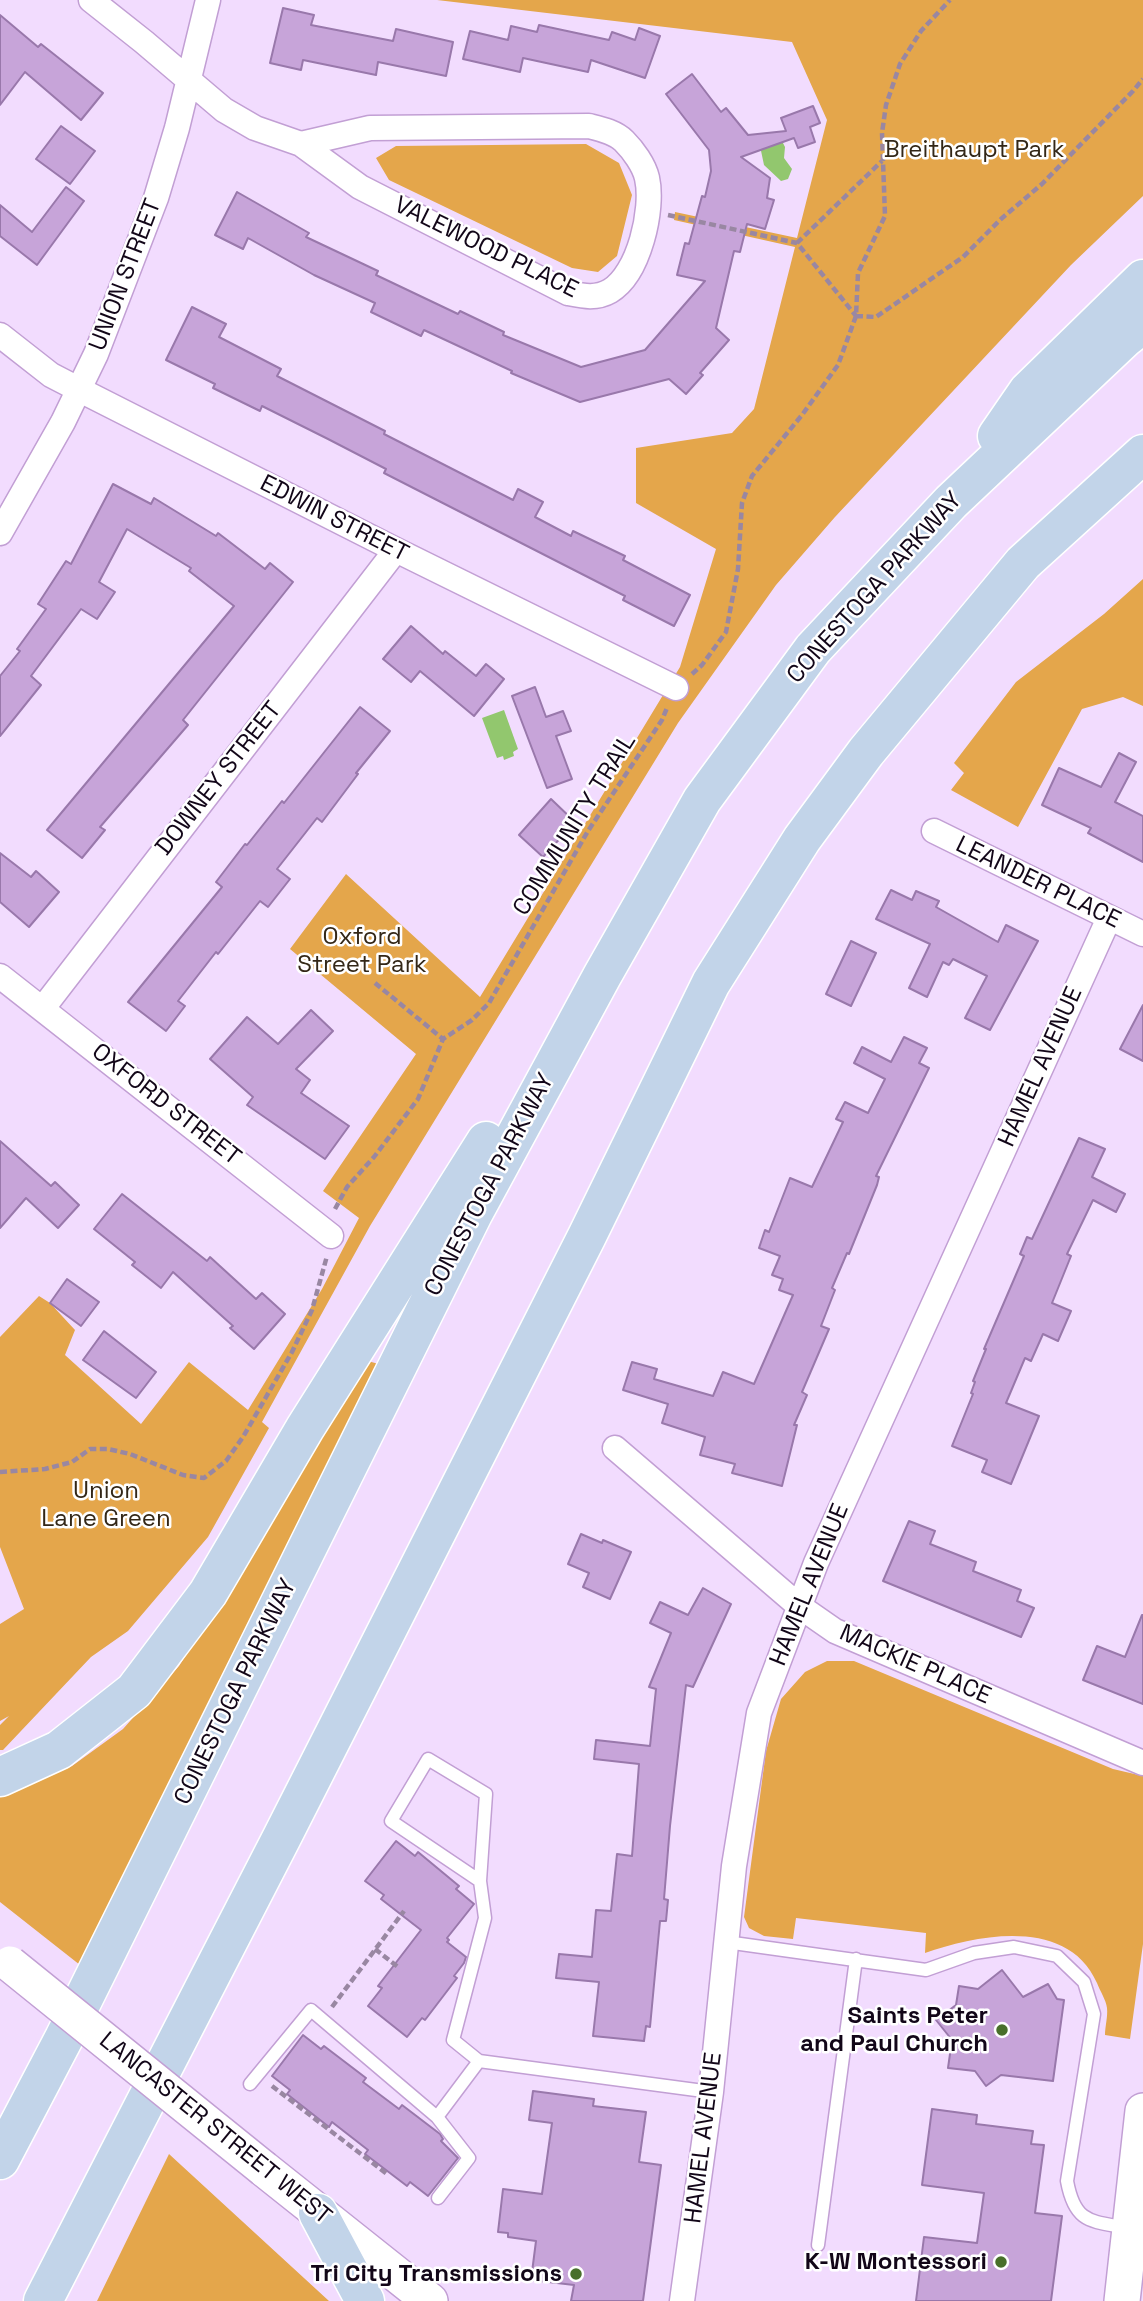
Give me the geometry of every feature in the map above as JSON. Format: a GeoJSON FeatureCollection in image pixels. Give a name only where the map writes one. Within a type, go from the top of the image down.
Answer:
{"type":"FeatureCollection","features":[{"type":"Feature","properties":{"kind":"highway"},"geometry":{"type":"LineString","coordinates":[[951,502],[1028,391],[1143,279]]}},
{"type":"Feature","properties":{"kind":"highway","name":"CONESTOGA PARKWAY"},"geometry":{"type":"LineString","coordinates":[[0,2160],[70,2026],[473,1214],[602,976],[702,800],[813,649],[951,502],[1143,324]]}},
{"type":"Feature","properties":{"kind":"highway"},"geometry":{"type":"LineString","coordinates":[[43,2301],[587,1236],[711,983],[802,839],[866,752],[1023,563],[1143,454]]}},
{"type":"Feature","properties":{"kind":"highway"},"geometry":{"type":"LineString","coordinates":[[0,1777],[59,1750],[134,1691],[208,1593],[304,1428],[526,1077],[602,976]]}},
{"type":"Feature","properties":{"kind":"highway"},"geometry":{"type":"LineString","coordinates":[[73,2301],[229,1969],[282,1837]]}},
{"type":"Feature","properties":{"kind":"highway"},"geometry":{"type":"LineString","coordinates":[[318,2213],[365,2301]]}},
{"type":"Feature","properties":{"kind":"main road","name":"LANCASTER STREET WEST"},"geometry":{"type":"LineString","coordinates":[[5,1960],[430,2301]]}},
{"type":"Feature","properties":{"kind":"main road"},"geometry":{"type":"LineString","coordinates":[[1122,2301],[1143,2112]]}},
{"type":"Feature","properties":{"kind":"street","name":"VALEWOOD PLACE"},"geometry":{"type":"LineString","coordinates":[[91,0],[224,110],[255,128],[301,144],[360,187],[568,293],[590,297],[610,291],[628,274],[639,254],[647,211],[647,178],[637,158],[623,140],[607,131],[589,126],[370,128],[301,144]]}},
{"type":"Feature","properties":{"kind":"street","name":"UNION STREET"},"geometry":{"type":"LineString","coordinates":[[0,533],[80,390],[156,198],[208,0]]}},
{"type":"Feature","properties":{"kind":"street","name":"EDWIN STREET"},"geometry":{"type":"LineString","coordinates":[[0,335],[51,375],[676,688]]}},
{"type":"Feature","properties":{"kind":"street","name":"DOWNEY STREET"},"geometry":{"type":"LineString","coordinates":[[43,1008],[396,550]]}},
{"type":"Feature","properties":{"kind":"street","name":"LEANDER PLACE"},"geometry":{"type":"LineString","coordinates":[[934,831],[1143,934]]}},
{"type":"Feature","properties":{"kind":"street","name":"HAMEL AVENUE"},"geometry":{"type":"LineString","coordinates":[[682,2301],[711,2092],[733,1866],[758,1713],[821,1551],[1109,918]]}},
{"type":"Feature","properties":{"kind":"street","name":"OXFORD STREET"},"geometry":{"type":"LineString","coordinates":[[0,976],[331,1236]]}},
{"type":"Feature","properties":{"kind":"street","name":"MACKIE PLACE"},"geometry":{"type":"LineString","coordinates":[[615,1448],[799,1606],[835,1631],[1143,1763]]}},
{"type":"Feature","properties":{"kind":"lane"},"geometry":{"type":"LineString","coordinates":[[480,1881],[391,1821],[428,1759],[486,1794],[480,1881],[485,1918],[453,2040],[479,2062],[711,2092]]}},
{"type":"Feature","properties":{"kind":"lane"},"geometry":{"type":"LineString","coordinates":[[726,1942],[926,1970],[974,1953],[1013,1947],[1057,1956],[1084,1982],[1094,2014],[1067,2182],[1071,2201],[1088,2221],[1130,2228]]}},
{"type":"Feature","properties":{"kind":"lane"},"geometry":{"type":"LineString","coordinates":[[818,2245],[856,1959]]}},
{"type":"Feature","properties":{"kind":"lane"},"geometry":{"type":"LineString","coordinates":[[253,2079],[311,2010],[437,2117],[469,2158],[438,2198]]}},
{"type":"Feature","properties":{"kind":"lane"},"geometry":{"type":"LineString","coordinates":[[437,2117],[479,2062]]}},
{"type":"Feature","properties":{"kind":"path","name":"COMMUNITY TRAIL"},"geometry":{"type":"LineString","coordinates":[[443,1039],[472,1020],[489,1003],[587,831],[662,719],[676,688],[702,665],[726,632],[738,569],[742,503],[752,475],[803,415],[838,365],[856,316],[858,273],[885,216],[882,133],[886,105],[900,64],[921,31],[950,0]]}},
{"type":"Feature","properties":{"kind":"path"},"geometry":{"type":"LineString","coordinates":[[647,211],[797,243],[856,316],[876,317],[963,257],[1001,219],[1042,184],[1143,79]]}},
{"type":"Feature","properties":{"kind":"path"},"geometry":{"type":"LineString","coordinates":[[797,243],[883,160]]}},
{"type":"Feature","properties":{"kind":"path"},"geometry":{"type":"LineString","coordinates":[[0,1472],[45,1469],[72,1462],[90,1449],[108,1449],[130,1454],[183,1475],[204,1478],[226,1461],[243,1437],[292,1352],[312,1310],[324,1272],[335,1208],[347,1187],[374,1157],[418,1099],[443,1039],[375,983]]}},
{"type":"Feature","properties":{"kind":"path"},"geometry":{"type":"LineString","coordinates":[[323,2019],[404,1911]]}},
{"type":"Feature","properties":{"kind":"path"},"geometry":{"type":"LineString","coordinates":[[376,1949],[398,1967]]}},
{"type":"Feature","properties":{"kind":"path"},"geometry":{"type":"LineString","coordinates":[[253,2079],[387,2174]]}},
{"type":"Feature","properties":{"kind":"green space"},"geometry":{"type":"Polygon","coordinates":[[[437,0],[1143,0],[1143,196],[1071,265],[835,517],[776,585],[678,723],[370,1226],[262,1422],[269,1428],[208,1537],[128,1631],[91,1657],[3,1750],[0,1750],[0,1725],[9,1716],[0,1721],[0,1624],[24,1609],[0,1547],[0,1337],[39,1296],[50,1303],[75,1330],[65,1355],[141,1424],[189,1362],[248,1410],[322,1289],[359,1218],[323,1191],[416,1054],[290,949],[346,874],[480,997],[680,667],[716,549],[636,503],[636,448],[732,433],[754,409],[795,247],[674,220],[675,212],[797,238],[827,120],[792,42],[437,0]]]}},
{"type":"Feature","properties":{"kind":"green space"},"geometry":{"type":"Polygon","coordinates":[[[586,144],[619,163],[632,195],[617,256],[598,272],[572,268],[389,180],[376,158],[396,146],[586,144]]]}},
{"type":"Feature","properties":{"kind":"green space"},"geometry":{"type":"Polygon","coordinates":[[[1143,579],[1143,706],[1123,697],[1082,709],[1018,827],[951,790],[964,773],[954,763],[1016,682],[1104,614],[1143,579]]]}},
{"type":"Feature","properties":{"kind":"green space"},"geometry":{"type":"Polygon","coordinates":[[[368,1361],[382,1365],[80,1965],[0,1902],[0,1793],[20,1789],[72,1766],[123,1729],[179,1666],[368,1361]]]}},
{"type":"Feature","properties":{"kind":"green space"},"geometry":{"type":"Polygon","coordinates":[[[827,1661],[854,1661],[1113,1769],[1143,1776],[1143,1944],[1130,2039],[1105,2035],[1107,2008],[1097,1983],[1083,1962],[1065,1948],[1044,1939],[996,1937],[971,1940],[925,1953],[926,1933],[796,1918],[793,1939],[764,1936],[749,1928],[744,1917],[766,1751],[781,1699],[805,1672],[827,1661]]]}},
{"type":"Feature","properties":{"kind":"green space"},"geometry":{"type":"Polygon","coordinates":[[[169,2154],[329,2301],[97,2301],[169,2154]]]}},
{"type":"Feature","properties":{"kind":"shaded area"},"geometry":{"type":"Polygon","coordinates":[[[782,141],[785,147],[784,158],[792,169],[788,179],[781,181],[764,165],[760,146],[782,141]]]}},
{"type":"Feature","properties":{"kind":"shaded area"},"geometry":{"type":"Polygon","coordinates":[[[504,710],[518,749],[513,752],[514,756],[504,760],[503,756],[497,758],[482,718],[504,710]]]}},
{"type":"Feature","properties":{"kind":"building"},"geometry":{"type":"Polygon","coordinates":[[[283,8],[314,15],[311,25],[393,41],[396,29],[453,42],[446,76],[378,62],[376,75],[303,60],[301,70],[270,63],[283,8]]]}},
{"type":"Feature","properties":{"kind":"building"},"geometry":{"type":"Polygon","coordinates":[[[0,15],[38,47],[41,44],[103,93],[81,120],[25,72],[0,105],[0,15]]]}},
{"type":"Feature","properties":{"kind":"building"},"geometry":{"type":"Polygon","coordinates":[[[539,25],[609,40],[612,32],[635,40],[639,28],[660,36],[645,78],[591,60],[588,72],[523,58],[520,72],[463,59],[470,31],[508,40],[511,26],[537,32],[539,25]]]}},
{"type":"Feature","properties":{"kind":"building"},"geometry":{"type":"Polygon","coordinates":[[[692,74],[721,112],[726,108],[748,135],[786,131],[781,118],[813,106],[820,123],[810,127],[815,142],[798,148],[794,138],[741,157],[770,178],[767,198],[774,200],[765,229],[747,224],[740,252],[734,251],[716,328],[729,340],[700,373],[703,375],[686,394],[669,379],[580,402],[511,373],[512,371],[424,330],[421,336],[371,312],[375,303],[314,275],[248,238],[243,249],[215,235],[237,192],[309,233],[306,237],[378,271],[376,275],[458,314],[460,311],[504,332],[503,335],[581,367],[645,350],[705,281],[677,275],[685,243],[689,244],[702,196],[705,197],[711,171],[709,150],[666,94],[692,74]]]}},
{"type":"Feature","properties":{"kind":"building"},"geometry":{"type":"Polygon","coordinates":[[[61,126],[95,151],[70,184],[36,159],[61,126]]]}},
{"type":"Feature","properties":{"kind":"building"},"geometry":{"type":"Polygon","coordinates":[[[66,187],[84,201],[37,265],[0,236],[0,205],[32,232],[66,187]]]}},
{"type":"Feature","properties":{"kind":"building"},"geometry":{"type":"Polygon","coordinates":[[[192,307],[226,324],[219,337],[281,369],[277,376],[513,500],[518,489],[543,502],[535,517],[571,536],[573,531],[625,556],[623,560],[690,595],[674,626],[623,600],[625,596],[384,473],[386,469],[262,406],[260,411],[213,388],[215,384],[166,360],[192,307]]]}},
{"type":"Feature","properties":{"kind":"building"},"geometry":{"type":"Polygon","coordinates":[[[113,484],[151,504],[154,498],[216,536],[218,533],[265,569],[270,563],[293,582],[183,720],[188,725],[100,827],[105,830],[82,858],[47,830],[234,606],[189,571],[191,568],[127,529],[99,582],[115,592],[97,619],[81,609],[31,676],[41,685],[0,736],[0,676],[20,651],[17,649],[46,609],[38,604],[66,561],[71,564],[113,484]]]}},
{"type":"Feature","properties":{"kind":"building"},"geometry":{"type":"Polygon","coordinates":[[[411,626],[443,654],[445,651],[476,676],[486,664],[504,679],[474,716],[420,671],[411,682],[383,659],[411,626]]]}},
{"type":"Feature","properties":{"kind":"building"},"geometry":{"type":"Polygon","coordinates":[[[535,687],[546,717],[563,711],[571,731],[556,736],[572,779],[547,788],[512,696],[535,687]]]}},
{"type":"Feature","properties":{"kind":"building"},"geometry":{"type":"Polygon","coordinates":[[[360,707],[390,731],[322,822],[317,818],[277,869],[290,879],[268,907],[260,901],[218,954],[216,952],[178,1001],[185,1006],[166,1031],[128,1002],[222,887],[216,882],[245,844],[247,845],[282,801],[284,803],[360,707]]]}},
{"type":"Feature","properties":{"kind":"building"},"geometry":{"type":"Polygon","coordinates":[[[1119,753],[1136,762],[1115,802],[1143,816],[1143,862],[1088,833],[1091,828],[1042,805],[1059,768],[1101,787],[1119,753]]]}},
{"type":"Feature","properties":{"kind":"building"},"geometry":{"type":"Polygon","coordinates":[[[551,799],[575,822],[543,857],[519,835],[551,799]]]}},
{"type":"Feature","properties":{"kind":"building"},"geometry":{"type":"Polygon","coordinates":[[[0,853],[31,877],[36,871],[59,892],[29,927],[0,902],[0,853]]]}},
{"type":"Feature","properties":{"kind":"building"},"geometry":{"type":"Polygon","coordinates":[[[891,890],[912,900],[916,891],[939,901],[936,907],[998,942],[1006,925],[1038,941],[990,1030],[965,1018],[987,976],[953,959],[949,965],[943,962],[927,997],[909,988],[930,944],[876,919],[891,890]]]}},
{"type":"Feature","properties":{"kind":"building"},"geometry":{"type":"Polygon","coordinates":[[[851,941],[876,953],[851,1006],[826,994],[851,941]]]}},
{"type":"Feature","properties":{"kind":"building"},"geometry":{"type":"Polygon","coordinates":[[[1143,1005],[1143,1061],[1120,1049],[1143,1005]]]}},
{"type":"Feature","properties":{"kind":"building"},"geometry":{"type":"Polygon","coordinates":[[[311,1010],[333,1031],[296,1069],[310,1080],[301,1093],[349,1126],[325,1159],[247,1105],[253,1097],[210,1059],[247,1017],[278,1044],[311,1010]]]}},
{"type":"Feature","properties":{"kind":"building"},"geometry":{"type":"Polygon","coordinates":[[[904,1037],[927,1048],[919,1063],[929,1068],[876,1176],[879,1177],[877,1185],[832,1288],[835,1290],[821,1326],[829,1329],[802,1392],[807,1395],[794,1425],[797,1425],[782,1486],[732,1473],[735,1464],[700,1455],[705,1437],[662,1423],[668,1404],[623,1390],[632,1362],[657,1369],[654,1379],[713,1396],[723,1372],[754,1384],[793,1295],[779,1290],[783,1279],[772,1275],[780,1256],[759,1248],[765,1230],[769,1232],[790,1178],[812,1187],[843,1122],[836,1119],[845,1102],[868,1113],[885,1079],[854,1063],[862,1047],[891,1062],[904,1037]]]}},
{"type":"Feature","properties":{"kind":"building"},"geometry":{"type":"Polygon","coordinates":[[[1079,1138],[1105,1149],[1092,1177],[1125,1194],[1116,1212],[1093,1200],[1067,1254],[1071,1256],[1052,1303],[1071,1311],[1058,1341],[1043,1334],[1031,1361],[1025,1358],[1006,1403],[1039,1416],[1011,1484],[982,1472],[987,1460],[952,1446],[973,1394],[973,1381],[984,1349],[1024,1256],[1020,1254],[1027,1237],[1032,1239],[1079,1138]]]}},
{"type":"Feature","properties":{"kind":"building"},"geometry":{"type":"Polygon","coordinates":[[[0,1141],[51,1186],[55,1182],[79,1205],[58,1228],[26,1198],[0,1228],[0,1141]]]}},
{"type":"Feature","properties":{"kind":"building"},"geometry":{"type":"Polygon","coordinates":[[[122,1194],[207,1261],[210,1257],[256,1299],[262,1293],[285,1314],[254,1349],[230,1328],[233,1326],[173,1272],[161,1288],[132,1265],[135,1262],[94,1229],[122,1194]]]}},
{"type":"Feature","properties":{"kind":"building"},"geometry":{"type":"Polygon","coordinates":[[[67,1279],[99,1302],[81,1326],[50,1303],[67,1279]]]}},
{"type":"Feature","properties":{"kind":"building"},"geometry":{"type":"Polygon","coordinates":[[[104,1331],[156,1372],[136,1398],[83,1360],[104,1331]]]}},
{"type":"Feature","properties":{"kind":"building"},"geometry":{"type":"Polygon","coordinates":[[[909,1521],[935,1531],[930,1544],[976,1562],[973,1571],[1021,1590],[1017,1601],[1034,1608],[1021,1637],[883,1581],[909,1521]]]}},
{"type":"Feature","properties":{"kind":"building"},"geometry":{"type":"Polygon","coordinates":[[[581,1534],[631,1552],[610,1599],[583,1587],[589,1573],[568,1564],[581,1534]]]}},
{"type":"Feature","properties":{"kind":"building"},"geometry":{"type":"Polygon","coordinates":[[[703,1588],[731,1604],[693,1687],[686,1685],[670,1826],[664,1899],[668,1900],[666,1921],[660,1921],[650,2027],[646,2026],[644,2041],[593,2036],[599,1982],[556,1978],[559,1954],[592,1957],[596,1910],[611,1911],[617,1854],[632,1856],[639,1764],[594,1759],[596,1740],[650,1746],[656,1689],[649,1687],[671,1633],[650,1623],[660,1602],[688,1615],[703,1588]]]}},
{"type":"Feature","properties":{"kind":"building"},"geometry":{"type":"Polygon","coordinates":[[[1142,1615],[1143,1704],[1083,1680],[1097,1646],[1125,1657],[1142,1615]]]}},
{"type":"Feature","properties":{"kind":"building"},"geometry":{"type":"Polygon","coordinates":[[[396,1841],[415,1856],[418,1852],[459,1886],[456,1889],[474,1904],[447,1938],[447,1942],[466,1957],[454,1976],[457,1978],[425,2020],[422,2018],[407,2037],[368,2006],[382,1988],[378,1986],[421,1930],[381,1899],[384,1895],[365,1881],[396,1841]]]}},
{"type":"Feature","properties":{"kind":"building","name":"Saints Peter and Paul Church"},"geometry":{"type":"Polygon","coordinates":[[[1002,1970],[1023,1997],[1048,1984],[1057,1999],[1064,2000],[1053,2081],[1001,2075],[986,2086],[975,2071],[948,2068],[952,2040],[936,2020],[956,2005],[959,1986],[978,1989],[1002,1970]]]}},
{"type":"Feature","properties":{"kind":"building"},"geometry":{"type":"Polygon","coordinates":[[[303,2035],[321,2049],[324,2046],[366,2078],[363,2082],[399,2109],[402,2105],[440,2134],[443,2139],[441,2141],[458,2158],[428,2196],[410,2182],[407,2186],[365,2154],[368,2150],[332,2122],[329,2127],[287,2094],[290,2090],[272,2076],[303,2035]]]}},
{"type":"Feature","properties":{"kind":"building"},"geometry":{"type":"Polygon","coordinates":[[[533,2091],[594,2099],[593,2106],[646,2112],[639,2162],[661,2165],[643,2301],[571,2301],[574,2285],[531,2280],[536,2241],[508,2237],[508,2233],[498,2232],[503,2189],[542,2194],[552,2123],[529,2120],[533,2091]]]}},
{"type":"Feature","properties":{"kind":"building"},"geometry":{"type":"Polygon","coordinates":[[[932,2109],[977,2115],[976,2124],[1033,2131],[1031,2144],[1044,2145],[1035,2213],[1062,2216],[1051,2301],[916,2301],[924,2237],[977,2243],[984,2193],[922,2185],[932,2109]]]}},
{"type":"Feature","properties":{"kind":"place","name":"Saints Peter and Paul Church"},"geometry":{"type":"Point","coordinates":[1002,2030]}},
{"type":"Feature","properties":{"kind":"place","name":"K-W Montessori"},"geometry":{"type":"Point","coordinates":[1001,2262]}},
{"type":"Feature","properties":{"kind":"place","name":"Tri City Transmissions"},"geometry":{"type":"Point","coordinates":[576,2274]}},
{"type":"Feature","properties":{"kind":"park label","name":"Breithaupt Park"},"geometry":{"type":"Point","coordinates":[974,150]}},
{"type":"Feature","properties":{"kind":"park label","name":"Oxford Street Park"},"geometry":{"type":"Point","coordinates":[362,951]}},
{"type":"Feature","properties":{"kind":"park label","name":"Union Lane Green"},"geometry":{"type":"Point","coordinates":[106,1505]}}]}
